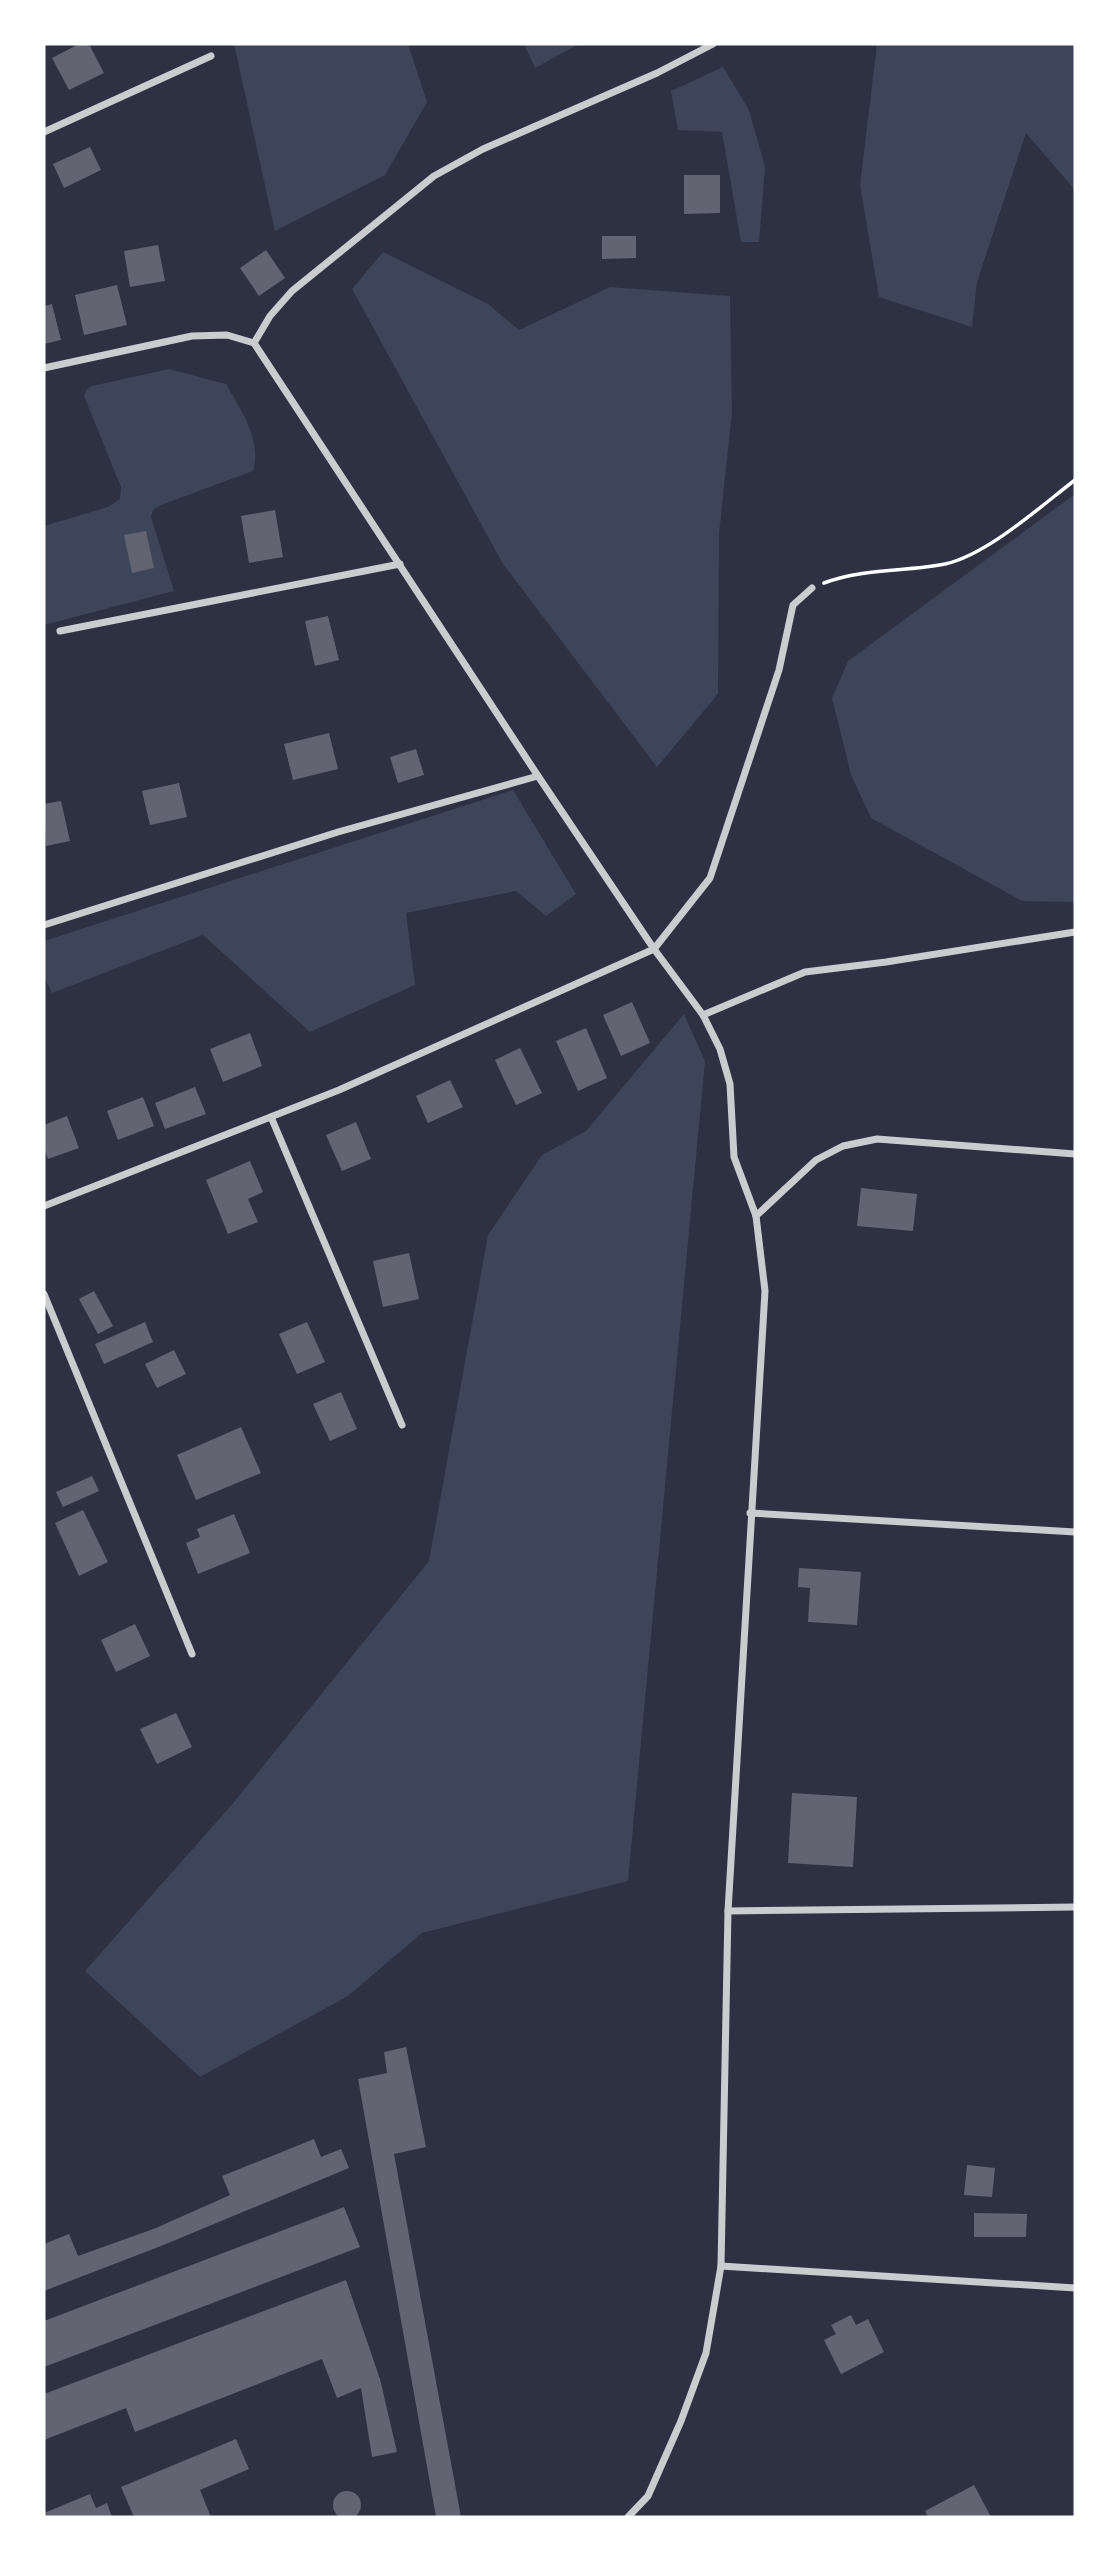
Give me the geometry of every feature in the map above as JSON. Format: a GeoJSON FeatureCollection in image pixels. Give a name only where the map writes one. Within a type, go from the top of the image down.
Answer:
{"type":"FeatureCollection","features":[{"type":"Feature","properties":{"kind":"street"},"geometry":{"type":"LineString","coordinates":[[254,343],[270,316],[292,291],[433,176],[483,149],[657,73],[713,44]]}},
{"type":"Feature","properties":{"kind":"street"},"geometry":{"type":"LineString","coordinates":[[44,132],[211,56]]}},
{"type":"Feature","properties":{"kind":"street"},"geometry":{"type":"LineString","coordinates":[[44,368],[192,336],[227,335],[254,343],[538,776],[654,949],[703,1014],[720,1049],[730,1084],[734,1157],[756,1216],[765,1291],[728,1911],[721,2266],[706,2353],[698,2376],[648,2496],[628,2517]]}},
{"type":"Feature","properties":{"kind":"street"},"geometry":{"type":"LineString","coordinates":[[60,631],[400,564]]}},
{"type":"Feature","properties":{"kind":"street"},"geometry":{"type":"LineString","coordinates":[[44,1206],[339,1090],[654,949],[710,878],[779,670],[793,605],[812,588]]}},
{"type":"Feature","properties":{"kind":"street"},"geometry":{"type":"LineString","coordinates":[[44,925],[338,832],[538,776]]}},
{"type":"Feature","properties":{"kind":"street"},"geometry":{"type":"LineString","coordinates":[[703,1014],[805,972],[1075,932]]}},
{"type":"Feature","properties":{"kind":"street"},"geometry":{"type":"LineString","coordinates":[[271,1117],[402,1425]]}},
{"type":"Feature","properties":{"kind":"street"},"geometry":{"type":"LineString","coordinates":[[756,1216],[816,1160],[843,1146],[877,1139],[1075,1154]]}},
{"type":"Feature","properties":{"kind":"street"},"geometry":{"type":"LineString","coordinates":[[44,1294],[192,1654]]}},
{"type":"Feature","properties":{"kind":"street"},"geometry":{"type":"LineString","coordinates":[[750,1513],[1075,1532]]}},
{"type":"Feature","properties":{"kind":"street"},"geometry":{"type":"LineString","coordinates":[[728,1911],[1075,1908]]}},
{"type":"Feature","properties":{"kind":"street"},"geometry":{"type":"LineString","coordinates":[[721,2266],[1075,2288]]}},
{"type":"Feature","properties":{"kind":"path"},"geometry":{"type":"LineString","coordinates":[[812,588],[842,576],[947,563],[996,539],[1075,480]]}},
{"type":"Feature","properties":{"kind":"shaded area"},"geometry":{"type":"Polygon","coordinates":[[[234,44],[408,44],[427,102],[385,175],[275,231],[234,44]]]}},
{"type":"Feature","properties":{"kind":"shaded area"},"geometry":{"type":"Polygon","coordinates":[[[524,44],[579,44],[535,68],[524,44]]]}},
{"type":"Feature","properties":{"kind":"shaded area"},"geometry":{"type":"Polygon","coordinates":[[[877,44],[1075,44],[1075,190],[1026,133],[977,282],[972,327],[879,297],[860,185],[877,44]]]}},
{"type":"Feature","properties":{"kind":"shaded area"},"geometry":{"type":"Polygon","coordinates":[[[723,67],[749,110],[765,167],[759,242],[741,242],[722,132],[678,130],[671,91],[723,67]]]}},
{"type":"Feature","properties":{"kind":"shaded area"},"geometry":{"type":"Polygon","coordinates":[[[383,252],[488,304],[519,330],[610,287],[730,296],[732,412],[719,534],[718,694],[657,767],[503,564],[352,289],[383,252]]]}},
{"type":"Feature","properties":{"kind":"shaded area"},"geometry":{"type":"Polygon","coordinates":[[[169,369],[226,384],[249,426],[255,448],[253,471],[153,510],[151,517],[174,591],[44,625],[44,526],[108,507],[120,499],[121,487],[84,396],[86,390],[92,386],[169,369]]]}},
{"type":"Feature","properties":{"kind":"shaded area"},"geometry":{"type":"Polygon","coordinates":[[[1075,494],[1075,902],[1022,901],[871,818],[851,775],[832,698],[848,661],[1075,494]]]}},
{"type":"Feature","properties":{"kind":"shaded area"},"geometry":{"type":"Polygon","coordinates":[[[513,790],[576,894],[546,916],[516,891],[406,913],[415,985],[310,1032],[203,935],[52,993],[44,977],[44,941],[513,790]]]}},
{"type":"Feature","properties":{"kind":"shaded area"},"geometry":{"type":"Polygon","coordinates":[[[684,1014],[705,1061],[628,1881],[422,1933],[348,1996],[200,2077],[85,1971],[234,1802],[429,1561],[488,1235],[542,1155],[586,1131],[684,1014]]]}},
{"type":"Feature","properties":{"kind":"building"},"geometry":{"type":"Polygon","coordinates":[[[79,44],[89,44],[104,73],[69,90],[52,58],[79,44]]]}},
{"type":"Feature","properties":{"kind":"building"},"geometry":{"type":"Polygon","coordinates":[[[90,147],[101,170],[64,188],[53,164],[90,147]]]}},
{"type":"Feature","properties":{"kind":"building"},"geometry":{"type":"Polygon","coordinates":[[[684,175],[720,175],[720,213],[684,214],[684,175]]]}},
{"type":"Feature","properties":{"kind":"building"},"geometry":{"type":"Polygon","coordinates":[[[602,236],[636,236],[636,258],[602,259],[602,236]]]}},
{"type":"Feature","properties":{"kind":"building"},"geometry":{"type":"Polygon","coordinates":[[[158,245],[165,281],[130,287],[124,251],[158,245]]]}},
{"type":"Feature","properties":{"kind":"building"},"geometry":{"type":"Polygon","coordinates":[[[266,250],[285,278],[259,296],[240,268],[266,250]]]}},
{"type":"Feature","properties":{"kind":"building"},"geometry":{"type":"Polygon","coordinates":[[[117,285],[127,325],[84,335],[75,295],[117,285]]]}},
{"type":"Feature","properties":{"kind":"building"},"geometry":{"type":"Polygon","coordinates":[[[52,304],[61,340],[44,344],[44,306],[52,304]]]}},
{"type":"Feature","properties":{"kind":"building"},"geometry":{"type":"Polygon","coordinates":[[[275,510],[283,557],[249,563],[241,516],[275,510]]]}},
{"type":"Feature","properties":{"kind":"building"},"geometry":{"type":"Polygon","coordinates":[[[146,531],[154,568],[132,573],[124,535],[146,531]]]}},
{"type":"Feature","properties":{"kind":"building"},"geometry":{"type":"Polygon","coordinates":[[[328,616],[339,660],[315,666],[305,621],[328,616]]]}},
{"type":"Feature","properties":{"kind":"building"},"geometry":{"type":"Polygon","coordinates":[[[329,733],[338,769],[293,780],[284,744],[329,733]]]}},
{"type":"Feature","properties":{"kind":"building"},"geometry":{"type":"Polygon","coordinates":[[[416,749],[424,775],[398,783],[390,757],[416,749]]]}},
{"type":"Feature","properties":{"kind":"building"},"geometry":{"type":"Polygon","coordinates":[[[179,783],[187,817],[150,825],[142,791],[179,783]]]}},
{"type":"Feature","properties":{"kind":"building"},"geometry":{"type":"Polygon","coordinates":[[[61,801],[70,841],[46,846],[44,804],[61,801]]]}},
{"type":"Feature","properties":{"kind":"building"},"geometry":{"type":"Polygon","coordinates":[[[632,1002],[650,1043],[621,1056],[603,1015],[632,1002]]]}},
{"type":"Feature","properties":{"kind":"building"},"geometry":{"type":"Polygon","coordinates":[[[586,1028],[607,1078],[578,1091],[556,1041],[586,1028]]]}},
{"type":"Feature","properties":{"kind":"building"},"geometry":{"type":"Polygon","coordinates":[[[250,1033],[262,1066],[223,1082],[210,1049],[250,1033]]]}},
{"type":"Feature","properties":{"kind":"building"},"geometry":{"type":"Polygon","coordinates":[[[520,1048],[542,1093],[516,1105],[495,1060],[520,1048]]]}},
{"type":"Feature","properties":{"kind":"building"},"geometry":{"type":"Polygon","coordinates":[[[450,1080],[463,1107],[428,1123],[416,1096],[450,1080]]]}},
{"type":"Feature","properties":{"kind":"building"},"geometry":{"type":"Polygon","coordinates":[[[195,1087],[206,1114],[165,1129],[155,1103],[195,1087]]]}},
{"type":"Feature","properties":{"kind":"building"},"geometry":{"type":"Polygon","coordinates":[[[143,1097],[154,1126],[118,1140],[107,1111],[143,1097]]]}},
{"type":"Feature","properties":{"kind":"building"},"geometry":{"type":"Polygon","coordinates":[[[67,1116],[79,1148],[48,1159],[44,1148],[44,1125],[67,1116]]]}},
{"type":"Feature","properties":{"kind":"building"},"geometry":{"type":"Polygon","coordinates":[[[356,1122],[371,1159],[342,1171],[326,1135],[356,1122]]]}},
{"type":"Feature","properties":{"kind":"building"},"geometry":{"type":"Polygon","coordinates":[[[250,1161],[263,1192],[248,1199],[258,1222],[228,1234],[206,1180],[250,1161]]]}},
{"type":"Feature","properties":{"kind":"building"},"geometry":{"type":"Polygon","coordinates":[[[861,1188],[917,1194],[913,1231],[857,1226],[861,1188]]]}},
{"type":"Feature","properties":{"kind":"building"},"geometry":{"type":"Polygon","coordinates":[[[409,1253],[419,1299],[383,1307],[373,1261],[409,1253]]]}},
{"type":"Feature","properties":{"kind":"building"},"geometry":{"type":"Polygon","coordinates":[[[94,1291],[113,1326],[98,1334],[79,1299],[94,1291]]]}},
{"type":"Feature","properties":{"kind":"building"},"geometry":{"type":"Polygon","coordinates":[[[145,1322],[153,1342],[104,1364],[95,1344],[145,1322]]]}},
{"type":"Feature","properties":{"kind":"building"},"geometry":{"type":"Polygon","coordinates":[[[307,1322],[325,1362],[297,1374],[279,1334],[307,1322]]]}},
{"type":"Feature","properties":{"kind":"building"},"geometry":{"type":"Polygon","coordinates":[[[174,1350],[186,1374],[157,1388],[145,1364],[174,1350]]]}},
{"type":"Feature","properties":{"kind":"building"},"geometry":{"type":"Polygon","coordinates":[[[341,1392],[357,1429],[330,1441],[313,1404],[341,1392]]]}},
{"type":"Feature","properties":{"kind":"building"},"geometry":{"type":"Polygon","coordinates":[[[241,1427],[261,1473],[196,1500],[177,1455],[241,1427]]]}},
{"type":"Feature","properties":{"kind":"building"},"geometry":{"type":"Polygon","coordinates":[[[92,1476],[99,1491],[63,1507],[56,1492],[92,1476]]]}},
{"type":"Feature","properties":{"kind":"building"},"geometry":{"type":"Polygon","coordinates":[[[83,1510],[108,1562],[79,1576],[55,1523],[83,1510]]]}},
{"type":"Feature","properties":{"kind":"building"},"geometry":{"type":"Polygon","coordinates":[[[234,1514],[250,1553],[198,1574],[186,1543],[200,1537],[197,1529],[234,1514]]]}},
{"type":"Feature","properties":{"kind":"building"},"geometry":{"type":"Polygon","coordinates":[[[799,1568],[861,1572],[857,1625],[808,1622],[810,1588],[798,1587],[799,1568]]]}},
{"type":"Feature","properties":{"kind":"building"},"geometry":{"type":"Polygon","coordinates":[[[135,1624],[150,1656],[116,1672],[101,1640],[135,1624]]]}},
{"type":"Feature","properties":{"kind":"building"},"geometry":{"type":"Polygon","coordinates":[[[176,1713],[192,1747],[157,1764],[140,1729],[176,1713]]]}},
{"type":"Feature","properties":{"kind":"building"},"geometry":{"type":"Polygon","coordinates":[[[792,1793],[857,1797],[853,1867],[788,1863],[792,1793]]]}},
{"type":"Feature","properties":{"kind":"building"},"geometry":{"type":"Polygon","coordinates":[[[406,2047],[426,2147],[394,2154],[461,2517],[436,2517],[358,2079],[387,2073],[384,2052],[406,2047]]]}},
{"type":"Feature","properties":{"kind":"building"},"geometry":{"type":"Polygon","coordinates":[[[314,2139],[321,2157],[341,2149],[349,2168],[44,2291],[44,2244],[69,2234],[78,2256],[156,2228],[230,2195],[222,2176],[314,2139]]]}},
{"type":"Feature","properties":{"kind":"building"},"geometry":{"type":"Polygon","coordinates":[[[967,2165],[995,2168],[992,2197],[964,2195],[967,2165]]]}},
{"type":"Feature","properties":{"kind":"building"},"geometry":{"type":"Polygon","coordinates":[[[344,2207],[360,2247],[44,2367],[44,2321],[344,2207]]]}},
{"type":"Feature","properties":{"kind":"building"},"geometry":{"type":"Polygon","coordinates":[[[974,2213],[1027,2214],[1026,2237],[974,2237],[974,2213]]]}},
{"type":"Feature","properties":{"kind":"building"},"geometry":{"type":"Polygon","coordinates":[[[346,2280],[380,2379],[397,2452],[372,2457],[361,2388],[337,2398],[322,2359],[135,2432],[126,2408],[44,2440],[44,2394],[346,2280]]]}},
{"type":"Feature","properties":{"kind":"building"},"geometry":{"type":"Polygon","coordinates":[[[851,2315],[856,2325],[868,2319],[884,2352],[841,2374],[824,2340],[836,2334],[831,2325],[851,2315]]]}},
{"type":"Feature","properties":{"kind":"building"},"geometry":{"type":"Polygon","coordinates":[[[236,2439],[249,2469],[200,2490],[211,2517],[134,2517],[121,2487],[236,2439]]]}},
{"type":"Feature","properties":{"kind":"building"},"geometry":{"type":"Polygon","coordinates":[[[974,2485],[991,2517],[928,2517],[925,2511],[974,2485]]]}},
{"type":"Feature","properties":{"kind":"building"},"geometry":{"type":"Polygon","coordinates":[[[347,2491],[357,2495],[361,2505],[357,2515],[347,2519],[337,2515],[333,2505],[337,2495],[347,2491]]]}},
{"type":"Feature","properties":{"kind":"building"},"geometry":{"type":"Polygon","coordinates":[[[90,2494],[96,2508],[107,2503],[112,2517],[44,2517],[44,2513],[90,2494]]]}}]}
